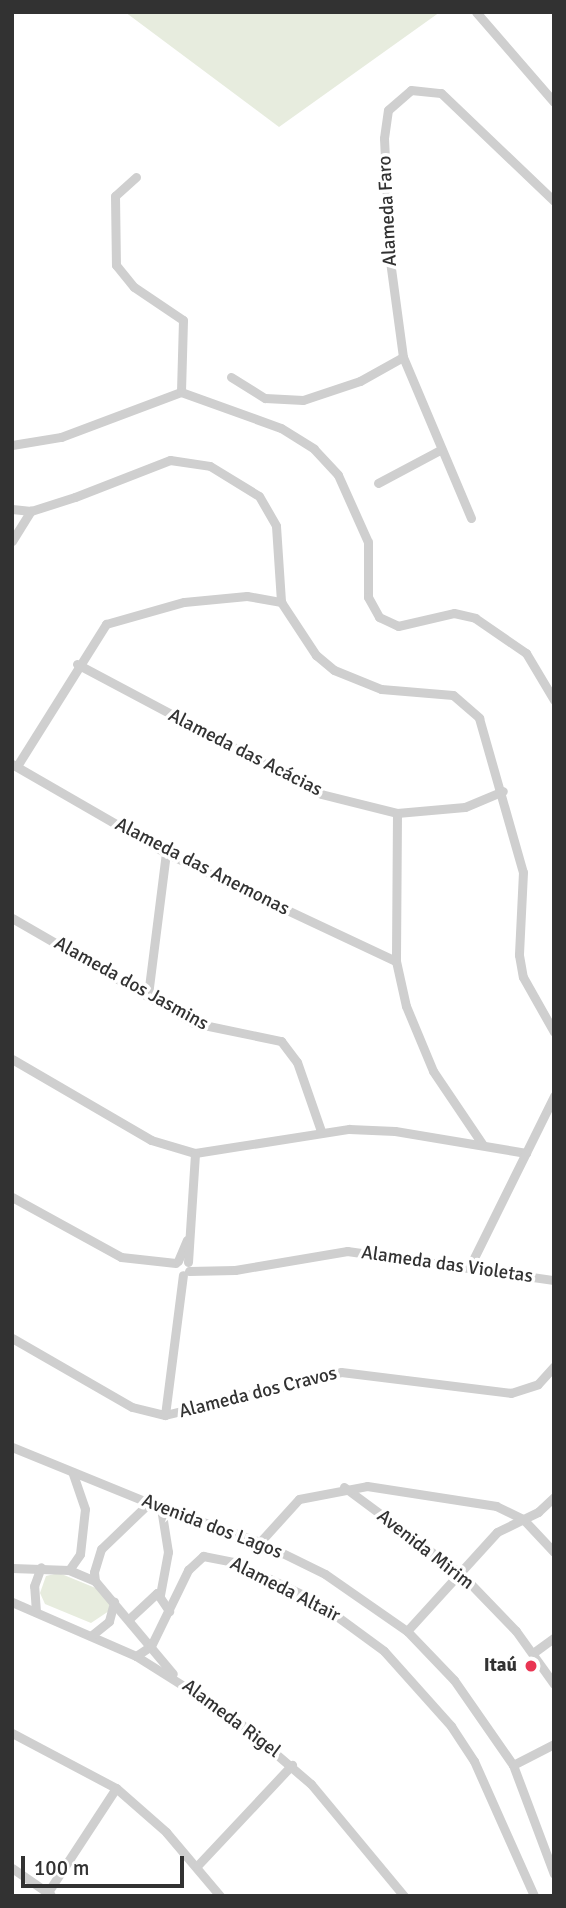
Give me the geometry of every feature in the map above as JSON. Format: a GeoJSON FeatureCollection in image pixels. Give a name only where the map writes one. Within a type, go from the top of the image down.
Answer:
{"type":"FeatureCollection","features":[{"type":"Feature","properties":{"kind":"street"},"geometry":{"type":"LineString","coordinates":[[476,12],[554,102]]}},
{"type":"Feature","properties":{"kind":"street","name":"Alameda Faro"},"geometry":{"type":"LineString","coordinates":[[471,518],[403,357],[391,273],[384,138],[394,100],[422,88],[451,99],[554,201]]}},
{"type":"Feature","properties":{"kind":"street"},"geometry":{"type":"LineString","coordinates":[[136,177],[115,196],[117,265],[134,287],[183,320],[181,392]]}},
{"type":"Feature","properties":{"kind":"street"},"geometry":{"type":"LineString","coordinates":[[231,377],[265,397],[303,400],[348,386],[403,357]]}},
{"type":"Feature","properties":{"kind":"street"},"geometry":{"type":"LineString","coordinates":[[12,445],[61,437],[181,392],[281,428],[327,461],[364,529],[371,562],[370,604],[384,622],[398,626],[454,613],[475,618],[526,653],[554,700]]}},
{"type":"Feature","properties":{"kind":"street"},"geometry":{"type":"LineString","coordinates":[[378,483],[440,450]]}},
{"type":"Feature","properties":{"kind":"street"},"geometry":{"type":"LineString","coordinates":[[12,509],[31,511],[152,464],[170,460],[209,466],[259,496],[276,526],[281,602],[303,640],[334,670],[381,689],[441,692],[471,706],[503,791],[523,872],[519,954],[523,978],[554,1032]]}},
{"type":"Feature","properties":{"kind":"street"},"geometry":{"type":"LineString","coordinates":[[12,541],[31,511]]}},
{"type":"Feature","properties":{"kind":"street"},"geometry":{"type":"LineString","coordinates":[[14,765],[77,664],[106,624],[122,615],[225,597],[281,602]]}},
{"type":"Feature","properties":{"kind":"street","name":"Alameda das Acácias"},"geometry":{"type":"LineString","coordinates":[[77,664],[321,794],[397,813],[465,807],[503,791]]}},
{"type":"Feature","properties":{"kind":"street","name":"Alameda das Anemonas"},"geometry":{"type":"LineString","coordinates":[[14,765],[166,853],[396,961]]}},
{"type":"Feature","properties":{"kind":"street"},"geometry":{"type":"LineString","coordinates":[[397,813],[396,961],[406,1006],[433,1071],[483,1144]]}},
{"type":"Feature","properties":{"kind":"street"},"geometry":{"type":"LineString","coordinates":[[148,995],[166,853]]}},
{"type":"Feature","properties":{"kind":"street","name":"Alameda dos Jasmins"},"geometry":{"type":"LineString","coordinates":[[12,918],[194,1023],[267,1036],[288,1047],[321,1131]]}},
{"type":"Feature","properties":{"kind":"street"},"geometry":{"type":"LineString","coordinates":[[12,1059],[151,1140],[195,1153],[237,1150],[321,1131],[395,1131],[526,1153]]}},
{"type":"Feature","properties":{"kind":"street"},"geometry":{"type":"LineString","coordinates":[[470,1266],[554,1096]]}},
{"type":"Feature","properties":{"kind":"street"},"geometry":{"type":"LineString","coordinates":[[165,1415],[195,1153]]}},
{"type":"Feature","properties":{"kind":"street","name":"Alameda das Violetas"},"geometry":{"type":"LineString","coordinates":[[12,1196],[93,1244],[149,1261],[182,1267],[216,1269],[347,1251],[470,1266],[554,1280]]}},
{"type":"Feature","properties":{"kind":"street","name":"Alameda dos Cravos"},"geometry":{"type":"LineString","coordinates":[[12,1338],[132,1407],[165,1415],[341,1372],[511,1393],[538,1384],[554,1366]]}},
{"type":"Feature","properties":{"kind":"street","name":"Avenida dos Lagos"},"geometry":{"type":"LineString","coordinates":[[12,1447],[161,1508],[260,1542],[325,1574],[407,1631],[454,1680],[513,1765],[554,1874]]}},
{"type":"Feature","properties":{"kind":"street"},"geometry":{"type":"LineString","coordinates":[[69,1570],[85,1541],[83,1494],[72,1472]]}},
{"type":"Feature","properties":{"kind":"street"},"geometry":{"type":"LineString","coordinates":[[260,1542],[299,1499],[344,1487],[392,1487],[478,1501],[523,1519],[554,1552]]}},
{"type":"Feature","properties":{"kind":"street","name":"Avenida Mirim"},"geometry":{"type":"LineString","coordinates":[[344,1487],[461,1574],[533,1653],[554,1684]]}},
{"type":"Feature","properties":{"kind":"street"},"geometry":{"type":"LineString","coordinates":[[407,1631],[497,1532],[523,1519],[554,1497]]}},
{"type":"Feature","properties":{"kind":"street"},"geometry":{"type":"LineString","coordinates":[[95,1581],[94,1564],[101,1549],[149,1503]]}},
{"type":"Feature","properties":{"kind":"street"},"geometry":{"type":"LineString","coordinates":[[136,1656],[151,1646],[169,1611],[160,1595],[168,1552],[161,1508]]}},
{"type":"Feature","properties":{"kind":"street","name":"Alameda Altair"},"geometry":{"type":"LineString","coordinates":[[169,1611],[188,1570],[212,1555],[316,1601],[351,1624],[384,1651],[451,1726],[474,1761],[534,1896]]}},
{"type":"Feature","properties":{"kind":"street"},"geometry":{"type":"LineString","coordinates":[[36,1612],[34,1586],[41,1567]]}},
{"type":"Feature","properties":{"kind":"street"},"geometry":{"type":"LineString","coordinates":[[12,1568],[69,1570],[95,1581],[176,1678]]}},
{"type":"Feature","properties":{"kind":"street"},"geometry":{"type":"LineString","coordinates":[[129,1619],[160,1595]]}},
{"type":"Feature","properties":{"kind":"street","name":"Alameda Rigel"},"geometry":{"type":"LineString","coordinates":[[12,1602],[92,1635],[176,1678],[292,1765],[355,1831],[404,1896]]}},
{"type":"Feature","properties":{"kind":"street"},"geometry":{"type":"LineString","coordinates":[[92,1635],[109,1621],[114,1602]]}},
{"type":"Feature","properties":{"kind":"street"},"geometry":{"type":"LineString","coordinates":[[533,1653],[554,1638]]}},
{"type":"Feature","properties":{"kind":"street"},"geometry":{"type":"LineString","coordinates":[[12,1733],[116,1788],[197,1866],[220,1896]]}},
{"type":"Feature","properties":{"kind":"street"},"geometry":{"type":"LineString","coordinates":[[513,1765],[554,1744]]}},
{"type":"Feature","properties":{"kind":"street"},"geometry":{"type":"LineString","coordinates":[[197,1866],[292,1765]]}},
{"type":"Feature","properties":{"kind":"street"},"geometry":{"type":"LineString","coordinates":[[12,1868],[50,1894],[116,1788]]}},
{"type":"Feature","properties":{"kind":"shaded area"},"geometry":{"type":"Polygon","coordinates":[[[125,12],[440,12],[279,127],[125,12]]]}},
{"type":"Feature","properties":{"kind":"shaded area"},"geometry":{"type":"Polygon","coordinates":[[[59,1573],[98,1589],[109,1602],[109,1611],[91,1623],[45,1604],[40,1593],[46,1576],[59,1573]]]}},
{"type":"Feature","properties":{"kind":"place","name":"Itaú"},"geometry":{"type":"Point","coordinates":[531,1666]}}]}
